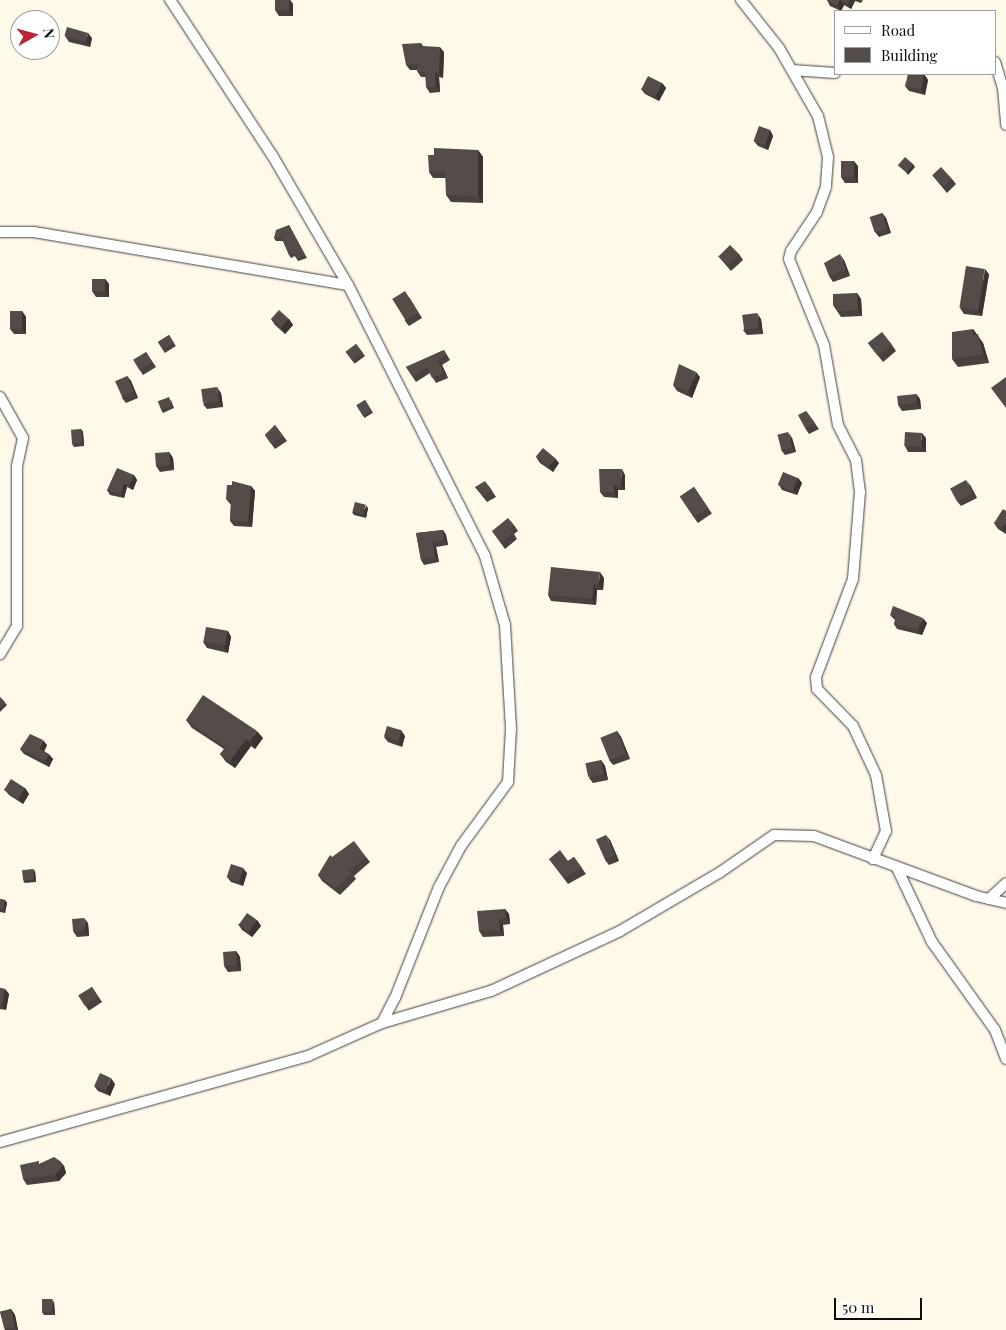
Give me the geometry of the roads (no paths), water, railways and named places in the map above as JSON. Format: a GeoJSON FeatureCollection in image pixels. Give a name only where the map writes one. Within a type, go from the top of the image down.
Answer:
{"type":"FeatureCollection","features":[{"type":"Feature","properties":{"kind":"street"},"geometry":{"type":"LineString","coordinates":[[170,0],[272,155],[348,285],[485,556],[505,625],[511,730],[508,782],[461,846],[439,887],[395,998],[382,1023]]}},
{"type":"Feature","properties":{"kind":"street"},"geometry":{"type":"LineString","coordinates":[[741,0],[779,48],[818,116],[828,158],[826,187],[816,212],[791,251],[789,260],[824,345],[838,426],[856,460],[860,492],[853,579],[816,677],[818,689],[852,726],[876,775],[886,831],[873,859]]}},
{"type":"Feature","properties":{"kind":"street"},"geometry":{"type":"LineString","coordinates":[[996,65],[1003,88],[1006,125]]}},
{"type":"Feature","properties":{"kind":"street"},"geometry":{"type":"LineString","coordinates":[[792,70],[834,73]]}},
{"type":"Feature","properties":{"kind":"street"},"geometry":{"type":"LineString","coordinates":[[0,232],[34,232],[348,285]]}},
{"type":"Feature","properties":{"kind":"street"},"geometry":{"type":"LineString","coordinates":[[0,397],[23,438],[17,466],[17,626],[0,654]]}},
{"type":"Feature","properties":{"kind":"street"},"geometry":{"type":"LineString","coordinates":[[0,1142],[308,1056],[382,1023],[491,991],[620,931],[719,873],[774,835],[814,836],[897,868],[1006,903]]}},
{"type":"Feature","properties":{"kind":"street"},"geometry":{"type":"LineString","coordinates":[[897,868],[932,942],[995,1030],[1006,1058]]}},
{"type":"Feature","properties":{"kind":"street"},"geometry":{"type":"LineString","coordinates":[[989,899],[1006,882]]}}]}
